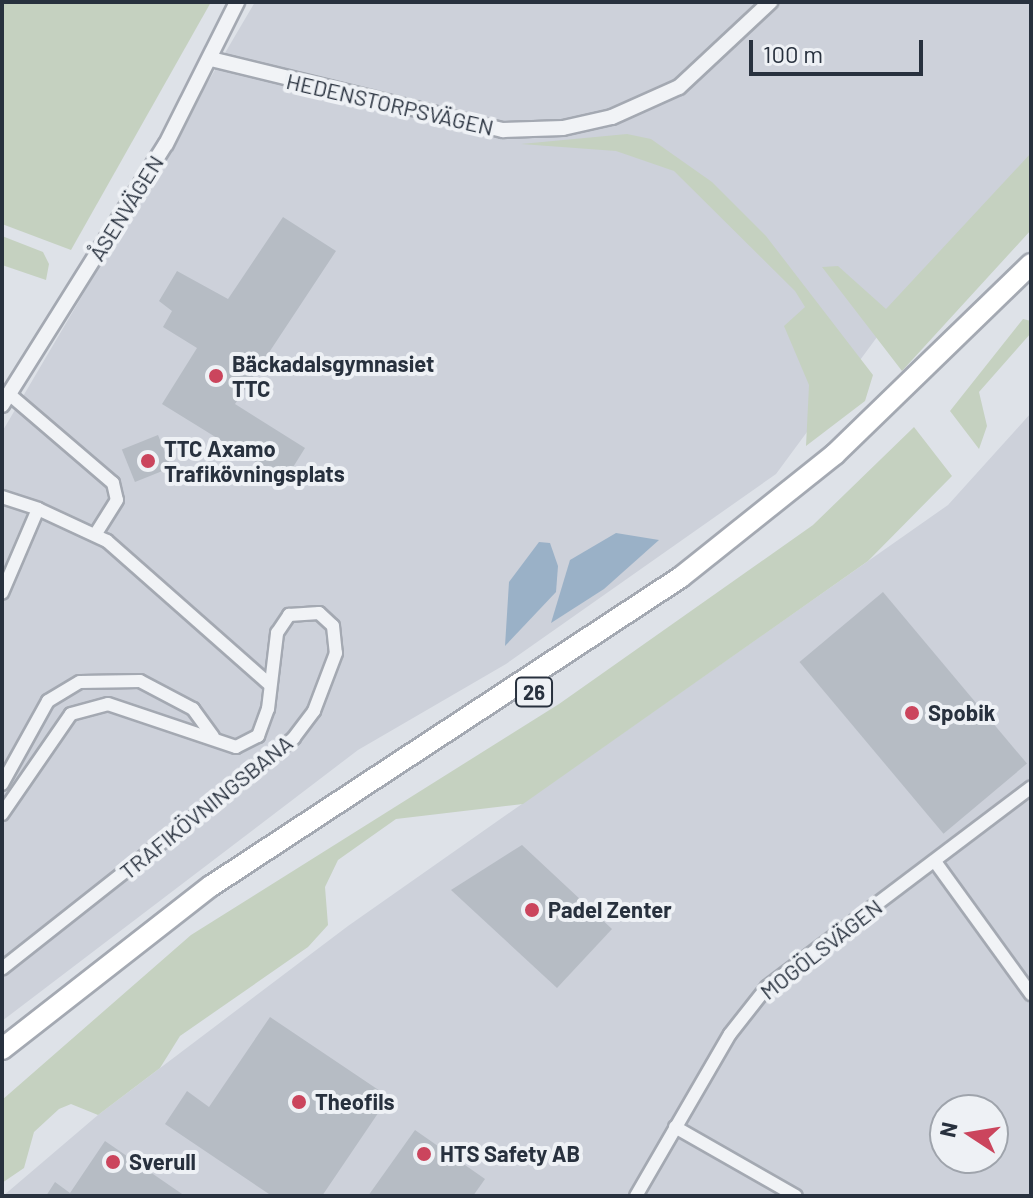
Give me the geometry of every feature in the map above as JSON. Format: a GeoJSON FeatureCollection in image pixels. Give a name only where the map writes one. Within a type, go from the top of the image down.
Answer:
{"type":"FeatureCollection","features":[{"type":"Feature","properties":{"kind":"highway","name":"26"},"geometry":{"type":"LineString","coordinates":[[2,1049],[211,886],[681,577],[835,454],[1031,264]]}},
{"type":"Feature","properties":{"kind":"highway","name":"26"},"geometry":{"type":"LineString","coordinates":[[2,1062],[217,893],[557,678],[684,588],[891,419],[1031,279]]}},
{"type":"Feature","properties":{"kind":"street","name":"ÅSENVÄGEN"},"geometry":{"type":"LineString","coordinates":[[6,400],[166,144],[237,2]]}},
{"type":"Feature","properties":{"kind":"street","name":"HEDENSTORPSVÄGEN"},"geometry":{"type":"LineString","coordinates":[[211,59],[503,130],[563,128],[612,117],[679,87],[770,2]]}},
{"type":"Feature","properties":{"kind":"street"},"geometry":{"type":"LineString","coordinates":[[6,400],[113,483],[117,500],[95,535]]}},
{"type":"Feature","properties":{"kind":"street"},"geometry":{"type":"LineString","coordinates":[[2,497],[38,509],[95,535],[268,683]]}},
{"type":"Feature","properties":{"kind":"street"},"geometry":{"type":"LineString","coordinates":[[2,593],[38,509]]}},
{"type":"Feature","properties":{"kind":"street","name":"TRAFIKÖVNINGSBANA"},"geometry":{"type":"LineString","coordinates":[[2,814],[71,714],[108,704],[236,747],[258,736],[268,709],[268,683],[277,633],[289,615],[319,613],[333,626],[336,653],[314,711],[294,738],[2,969]]}},
{"type":"Feature","properties":{"kind":"street"},"geometry":{"type":"LineString","coordinates":[[2,784],[48,701],[80,682],[140,681],[193,709],[213,737]]}},
{"type":"Feature","properties":{"kind":"street","name":"MOGÖLSVÄGEN"},"geometry":{"type":"LineString","coordinates":[[636,1196],[730,1034],[767,987],[936,863],[1031,787]]}},
{"type":"Feature","properties":{"kind":"street"},"geometry":{"type":"LineString","coordinates":[[936,863],[1031,994]]}},
{"type":"Feature","properties":{"kind":"street"},"geometry":{"type":"LineString","coordinates":[[675,1127],[796,1196]]}},
{"type":"Feature","properties":{"kind":"shaded area"},"geometry":{"type":"Polygon","coordinates":[[[255,2],[1031,2],[1031,163],[880,333],[776,474],[506,664],[358,750],[2,1021],[2,432],[255,2]]]}},
{"type":"Feature","properties":{"kind":"shaded area"},"geometry":{"type":"Polygon","coordinates":[[[1031,413],[1031,1196],[3,1196],[98,1115],[348,926],[948,505],[1031,413]]]}},
{"type":"Feature","properties":{"kind":"green space"},"geometry":{"type":"Polygon","coordinates":[[[2,2],[211,2],[71,250],[2,224],[2,2]]]}},
{"type":"Feature","properties":{"kind":"green space"},"geometry":{"type":"Polygon","coordinates":[[[627,134],[651,139],[712,182],[766,236],[873,375],[865,401],[806,446],[809,385],[784,326],[805,307],[795,291],[674,171],[616,151],[521,144],[627,134]]]}},
{"type":"Feature","properties":{"kind":"green space"},"geometry":{"type":"Polygon","coordinates":[[[1031,153],[1031,230],[902,371],[822,267],[838,266],[886,309],[1031,153]]]}},
{"type":"Feature","properties":{"kind":"green space"},"geometry":{"type":"Polygon","coordinates":[[[2,236],[43,252],[49,264],[46,280],[2,265],[2,236]]]}},
{"type":"Feature","properties":{"kind":"green space"},"geometry":{"type":"Polygon","coordinates":[[[1023,319],[1031,321],[1031,333],[979,392],[987,426],[979,449],[950,411],[1023,319]]]}},
{"type":"Feature","properties":{"kind":"green space"},"geometry":{"type":"Polygon","coordinates":[[[914,427],[952,476],[868,561],[523,804],[396,819],[338,860],[325,887],[328,925],[308,947],[180,1036],[160,1068],[98,1115],[71,1104],[59,1109],[34,1132],[24,1168],[2,1183],[2,1100],[191,935],[559,704],[813,525],[914,427]]]}},
{"type":"Feature","properties":{"kind":"water"},"geometry":{"type":"Polygon","coordinates":[[[616,533],[659,540],[604,589],[551,623],[570,560],[616,533]]]}},
{"type":"Feature","properties":{"kind":"water"},"geometry":{"type":"Polygon","coordinates":[[[539,542],[550,543],[558,566],[556,592],[505,646],[509,582],[539,542]]]}},
{"type":"Feature","properties":{"kind":"building","name":"Bäckadalsgymnasiet TTC"},"geometry":{"type":"Polygon","coordinates":[[[283,217],[336,251],[235,404],[305,448],[285,480],[162,404],[197,348],[163,327],[172,311],[159,301],[177,271],[228,299],[283,217]]]}},
{"type":"Feature","properties":{"kind":"building","name":"TTC Axamo Trafikövningsplats"},"geometry":{"type":"Polygon","coordinates":[[[158,435],[171,467],[135,482],[122,450],[158,435]]]}},
{"type":"Feature","properties":{"kind":"building","name":"Spobik"},"geometry":{"type":"Polygon","coordinates":[[[883,592],[1027,764],[943,834],[800,662],[883,592]]]}},
{"type":"Feature","properties":{"kind":"building","name":"Padel Zenter"},"geometry":{"type":"Polygon","coordinates":[[[522,845],[612,929],[557,988],[451,890],[522,845]]]}},
{"type":"Feature","properties":{"kind":"building","name":"Theofils"},"geometry":{"type":"Polygon","coordinates":[[[270,1017],[389,1097],[322,1196],[272,1196],[165,1124],[187,1091],[209,1107],[270,1017]]]}},
{"type":"Feature","properties":{"kind":"building","name":"HTS Safety AB"},"geometry":{"type":"Polygon","coordinates":[[[415,1130],[485,1179],[473,1196],[368,1196],[415,1130]]]}},
{"type":"Feature","properties":{"kind":"building","name":"Sverull"},"geometry":{"type":"Polygon","coordinates":[[[105,1141],[185,1196],[46,1196],[55,1182],[70,1193],[105,1141]]]}},
{"type":"Feature","properties":{"kind":"place","name":"Bäckadalsgymnasiet TTC"},"geometry":{"type":"Point","coordinates":[216,376]}},
{"type":"Feature","properties":{"kind":"place","name":"TTC Axamo Trafikövningsplats"},"geometry":{"type":"Point","coordinates":[148,461]}},
{"type":"Feature","properties":{"kind":"place","name":"Spobik"},"geometry":{"type":"Point","coordinates":[912,713]}},
{"type":"Feature","properties":{"kind":"place","name":"Padel Zenter"},"geometry":{"type":"Point","coordinates":[532,910]}},
{"type":"Feature","properties":{"kind":"place","name":"Theofils"},"geometry":{"type":"Point","coordinates":[299,1102]}},
{"type":"Feature","properties":{"kind":"place","name":"HTS Safety AB"},"geometry":{"type":"Point","coordinates":[424,1154]}},
{"type":"Feature","properties":{"kind":"place","name":"Sverull"},"geometry":{"type":"Point","coordinates":[113,1162]}}]}
